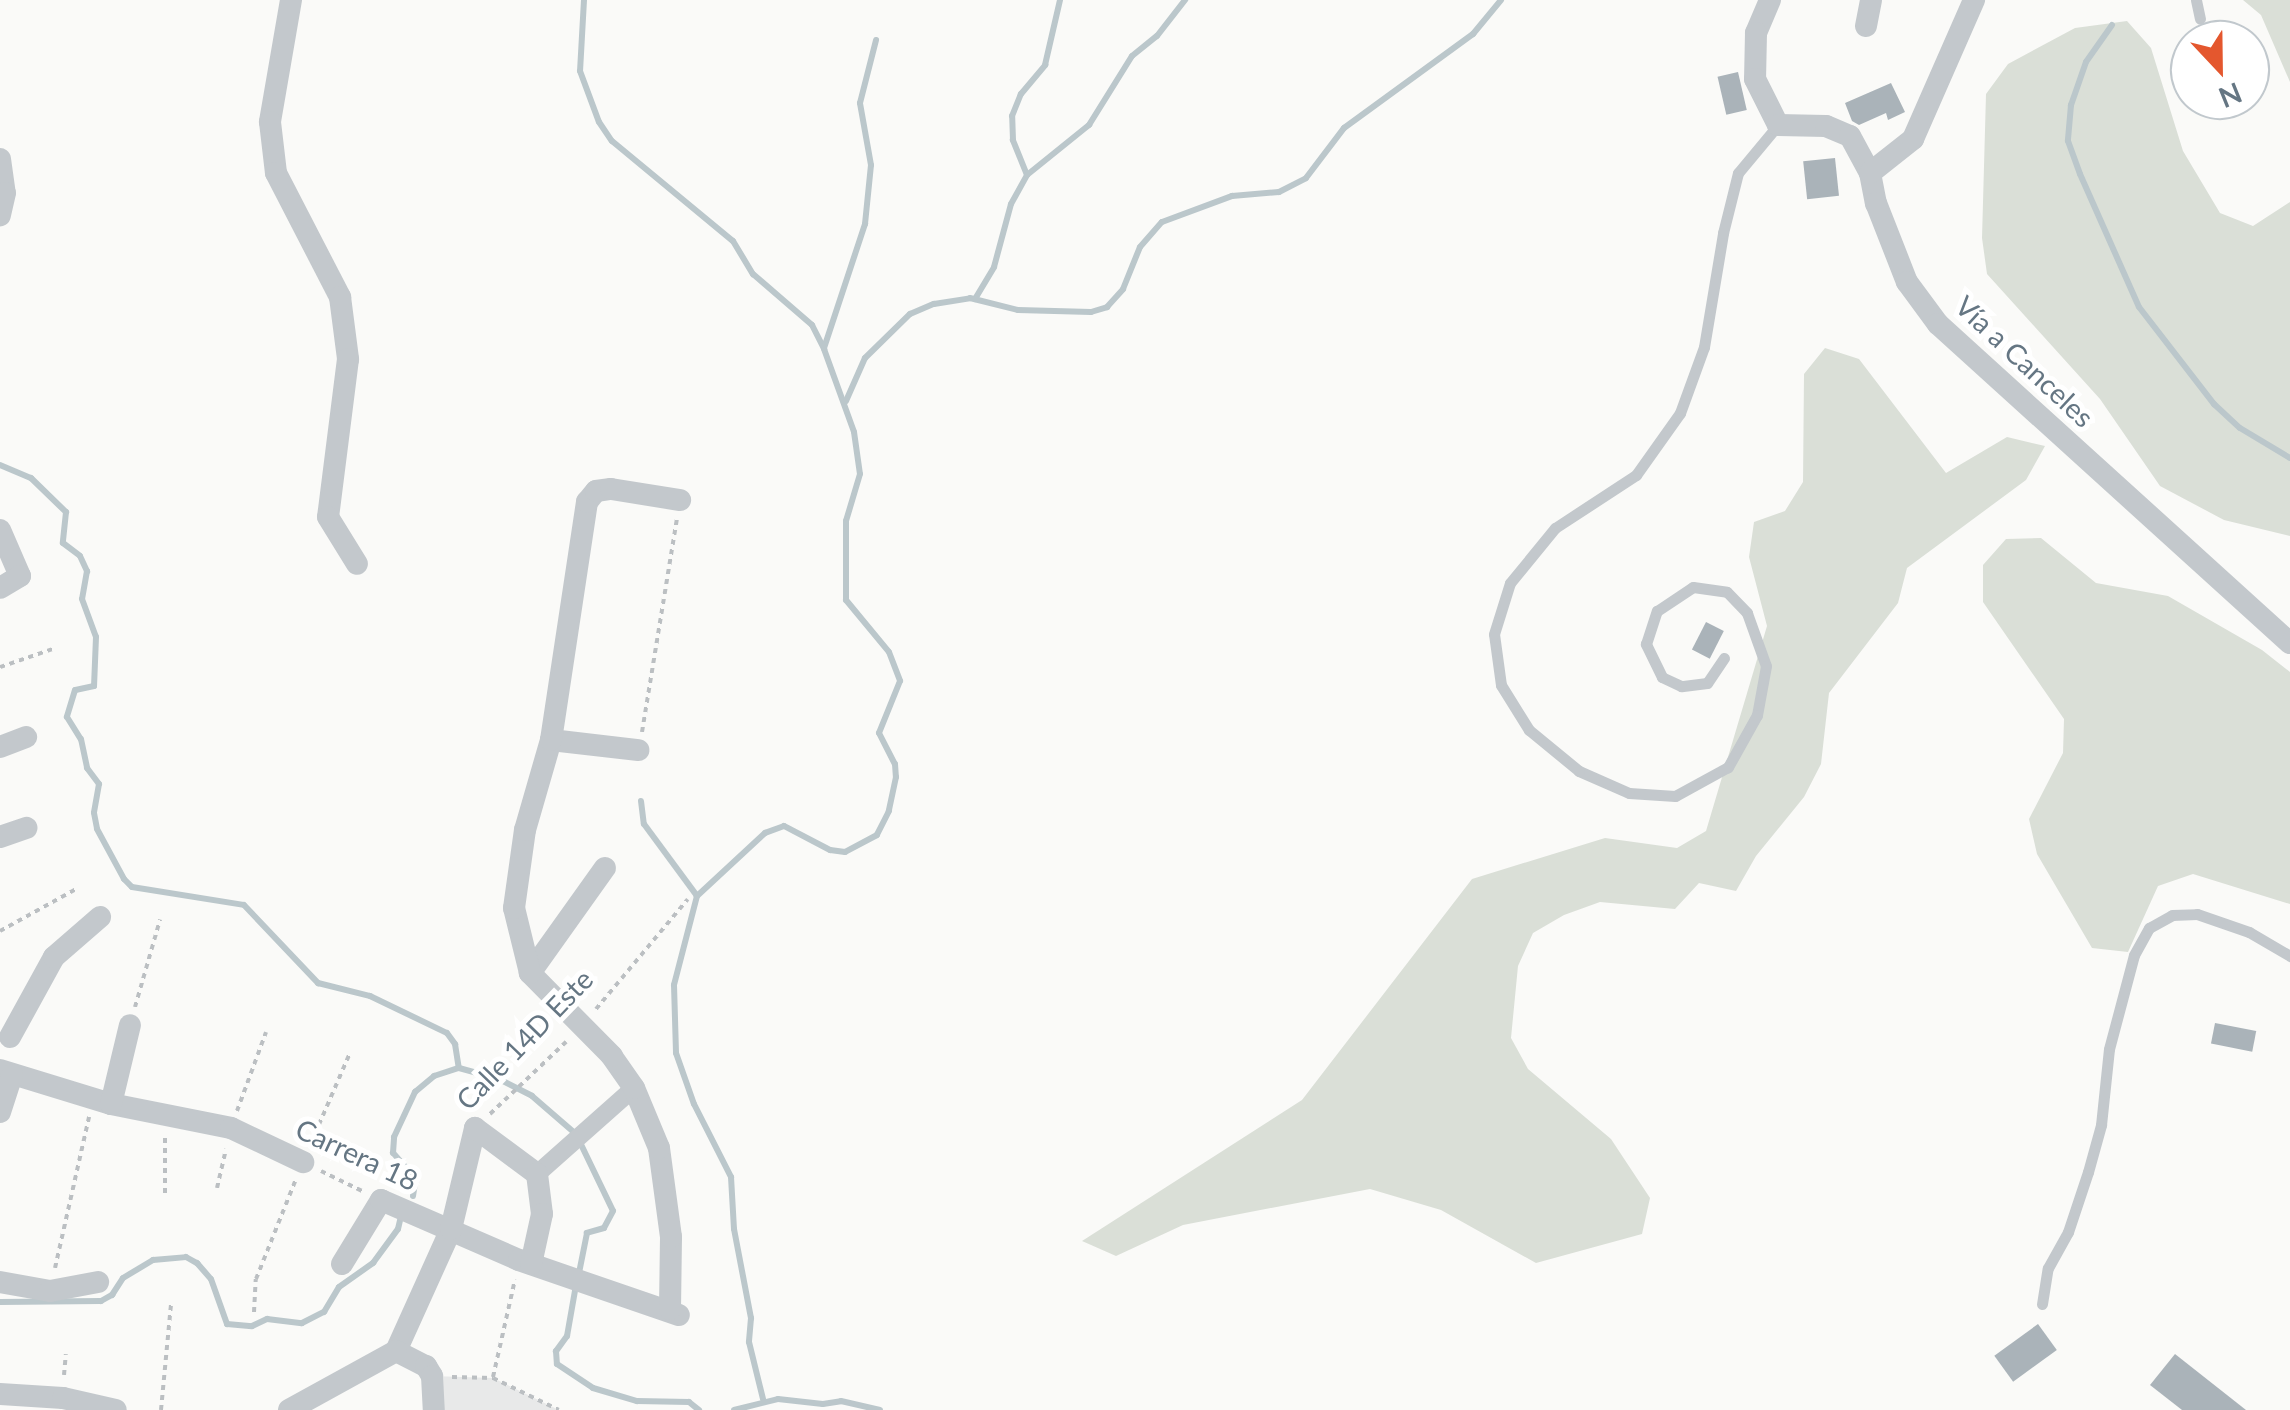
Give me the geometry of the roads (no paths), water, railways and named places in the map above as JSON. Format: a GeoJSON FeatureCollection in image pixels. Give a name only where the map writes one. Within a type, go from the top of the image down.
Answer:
{"type":"FeatureCollection","features":[{"type":"Feature","properties":{"kind":"street"},"geometry":{"type":"LineString","coordinates":[[291,0],[270,122],[276,173],[340,297],[348,358],[328,517],[357,564]]}},
{"type":"Feature","properties":{"kind":"street"},"geometry":{"type":"LineString","coordinates":[[1770,0],[1756,32],[1755,79],[1778,125]]}},
{"type":"Feature","properties":{"kind":"street"},"geometry":{"type":"LineString","coordinates":[[1866,26],[1870,0]]}},
{"type":"Feature","properties":{"kind":"street"},"geometry":{"type":"LineString","coordinates":[[1870,173],[1913,139],[1974,0]]}},
{"type":"Feature","properties":{"kind":"street","name":"Vía a Canceles"},"geometry":{"type":"LineString","coordinates":[[1778,125],[1826,126],[1850,136],[1870,173],[1876,203],[1907,282],[1938,324],[2290,643]]}},
{"type":"Feature","properties":{"kind":"street"},"geometry":{"type":"LineString","coordinates":[[0,159],[5,193],[0,215]]}},
{"type":"Feature","properties":{"kind":"street"},"geometry":{"type":"LineString","coordinates":[[525,1262],[542,1214],[538,1174],[634,1088],[612,1056],[530,973],[514,908],[525,830],[551,740],[587,502],[596,491],[611,489],[680,500]]}},
{"type":"Feature","properties":{"kind":"street"},"geometry":{"type":"LineString","coordinates":[[0,530],[20,576],[0,588]]}},
{"type":"Feature","properties":{"kind":"street"},"geometry":{"type":"LineString","coordinates":[[0,746],[26,737]]}},
{"type":"Feature","properties":{"kind":"street"},"geometry":{"type":"LineString","coordinates":[[551,740],[638,750]]}},
{"type":"Feature","properties":{"kind":"street"},"geometry":{"type":"LineString","coordinates":[[0,837],[26,828]]}},
{"type":"Feature","properties":{"kind":"street"},"geometry":{"type":"LineString","coordinates":[[530,973],[605,868]]}},
{"type":"Feature","properties":{"kind":"street"},"geometry":{"type":"LineString","coordinates":[[0,1014],[10,1036],[54,957],[100,918]]}},
{"type":"Feature","properties":{"kind":"street"},"geometry":{"type":"LineString","coordinates":[[102,1100],[130,1025]]}},
{"type":"Feature","properties":{"kind":"street"},"geometry":{"type":"LineString","coordinates":[[0,1112],[6,1072]]}},
{"type":"Feature","properties":{"kind":"street","name":"Carrera 18"},"geometry":{"type":"LineString","coordinates":[[6,1072],[102,1100],[231,1128],[303,1162]]}},
{"type":"Feature","properties":{"kind":"street","name":"Carrera 18"},"geometry":{"type":"LineString","coordinates":[[342,1264],[380,1200],[525,1262],[676,1313],[659,1148],[634,1088]]}},
{"type":"Feature","properties":{"kind":"street","name":"Calle 14D Este"},"geometry":{"type":"LineString","coordinates":[[396,1351],[451,1229],[475,1128],[538,1174]]}},
{"type":"Feature","properties":{"kind":"street"},"geometry":{"type":"LineString","coordinates":[[0,1282],[50,1291],[98,1282]]}},
{"type":"Feature","properties":{"kind":"street"},"geometry":{"type":"LineString","coordinates":[[289,1410],[396,1351],[426,1366],[432,1376],[434,1410]]}},
{"type":"Feature","properties":{"kind":"street"},"geometry":{"type":"LineString","coordinates":[[0,1394],[63,1398],[116,1410]]}},
{"type":"Feature","properties":{"kind":"lane"},"geometry":{"type":"LineString","coordinates":[[2196,0],[2200,19]]}},
{"type":"Feature","properties":{"kind":"lane"},"geometry":{"type":"LineString","coordinates":[[1724,658],[1707,683],[1681,686],[1662,677],[1646,644],[1657,611],[1692,586],[1727,592],[1746,612],[1766,666],[1757,715],[1728,767],[1675,796],[1629,793],[1580,770],[1529,730],[1501,685],[1494,634],[1510,584],[1555,528],[1636,475],[1680,413],[1704,347],[1723,233],[1738,173],[1778,125]]}},
{"type":"Feature","properties":{"kind":"lane"},"geometry":{"type":"LineString","coordinates":[[2042,1304],[2048,1268],[2068,1232],[2088,1172],[2101,1125],[2110,1049],[2134,955],[2149,928],[2172,915],[2196,914],[2249,932],[2290,956]]}},
{"type":"Feature","properties":{"kind":"waterway"},"geometry":{"type":"LineString","coordinates":[[584,0],[580,71],[599,122],[612,141],[733,241],[753,274],[812,325],[824,349],[854,432],[860,474],[846,521],[846,600],[889,652],[900,681],[879,733],[895,764],[896,777],[889,811],[877,835],[845,852],[830,850],[784,826],[765,833],[697,896],[674,985],[676,1053],[694,1104],[731,1177],[734,1229],[751,1318],[749,1342],[763,1399]]}},
{"type":"Feature","properties":{"kind":"waterway"},"geometry":{"type":"LineString","coordinates":[[1027,175],[1013,140],[1012,116],[1021,94],[1045,65],[1060,0]]}},
{"type":"Feature","properties":{"kind":"waterway"},"geometry":{"type":"LineString","coordinates":[[975,299],[994,267],[1011,204],[1027,175],[1089,125],[1132,56],[1157,36],[1185,0]]}},
{"type":"Feature","properties":{"kind":"waterway"},"geometry":{"type":"LineString","coordinates":[[846,401],[865,358],[910,314],[934,304],[970,298],[1018,310],[1091,312],[1107,307],[1123,289],[1140,247],[1162,222],[1232,196],[1279,192],[1306,178],[1344,128],[1473,34],[1501,0]]}},
{"type":"Feature","properties":{"kind":"waterway"},"geometry":{"type":"LineString","coordinates":[[2112,25],[2086,62],[2071,105],[2068,141],[2080,174],[2139,307],[2214,404],[2240,428],[2290,458]]}},
{"type":"Feature","properties":{"kind":"waterway"},"geometry":{"type":"LineString","coordinates":[[824,348],[865,224],[871,165],[860,103],[876,40]]}},
{"type":"Feature","properties":{"kind":"waterway"},"geometry":{"type":"LineString","coordinates":[[0,465],[31,478],[66,512],[63,543],[80,556],[87,571],[82,599],[96,637],[94,686],[75,690],[67,717],[81,739],[87,768],[99,784],[94,813],[97,829],[124,879],[132,887],[244,905],[318,983],[370,996],[447,1033],[455,1044],[459,1068]]}},
{"type":"Feature","properties":{"kind":"waterway"},"geometry":{"type":"LineString","coordinates":[[641,801],[644,824],[697,896]]}},
{"type":"Feature","properties":{"kind":"waterway"},"geometry":{"type":"LineString","coordinates":[[413,1196],[415,1184],[393,1153],[394,1137],[415,1092],[434,1076],[459,1068],[499,1079],[532,1096],[576,1134],[613,1211],[604,1228],[587,1233],[579,1273]]}},
{"type":"Feature","properties":{"kind":"waterway"},"geometry":{"type":"LineString","coordinates":[[0,1302],[101,1301],[112,1295],[123,1278],[153,1260],[186,1257],[211,1279],[227,1324],[252,1326],[267,1319],[302,1323],[324,1312],[339,1287],[373,1263],[398,1229],[401,1216]]}},
{"type":"Feature","properties":{"kind":"waterway"},"geometry":{"type":"LineString","coordinates":[[576,1285],[567,1336],[556,1351],[557,1364],[593,1388],[637,1401],[689,1402],[699,1410]]}},
{"type":"Feature","properties":{"kind":"waterway"},"geometry":{"type":"LineString","coordinates":[[734,1410],[778,1399],[823,1404],[841,1401],[880,1410]]}}]}
